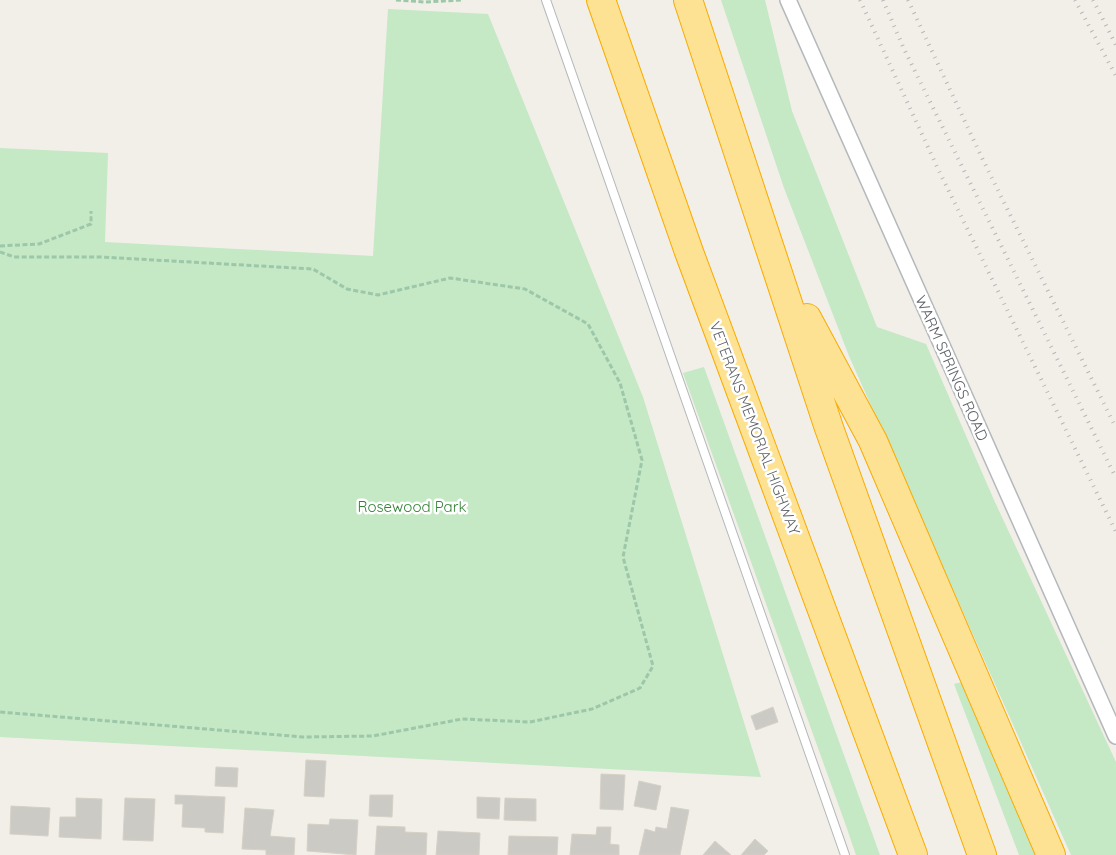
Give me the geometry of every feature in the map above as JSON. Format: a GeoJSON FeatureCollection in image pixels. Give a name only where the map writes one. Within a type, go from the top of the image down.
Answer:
{"type":"FeatureCollection","features":[{"type":"Feature","properties":{"kind":"highway","name":"VETERANS MEMORIAL HIGHWAY"},"geometry":{"type":"LineString","coordinates":[[601,0],[689,252],[914,855]]}},
{"type":"Feature","properties":{"kind":"highway"},"geometry":{"type":"LineString","coordinates":[[688,0],[775,259],[829,428],[982,855]]}},
{"type":"Feature","properties":{"kind":"highway"},"geometry":{"type":"LineString","coordinates":[[775,259],[873,441],[1051,855]]}},
{"type":"Feature","properties":{"kind":"street","name":"WARM SPRINGS ROAD"},"geometry":{"type":"LineString","coordinates":[[788,0],[1116,736]]}},
{"type":"Feature","properties":{"kind":"lane"},"geometry":{"type":"LineString","coordinates":[[546,0],[845,855]]}},
{"type":"Feature","properties":{"kind":"path"},"geometry":{"type":"LineString","coordinates":[[396,0],[425,2],[462,0]]}},
{"type":"Feature","properties":{"kind":"path"},"geometry":{"type":"LineString","coordinates":[[0,246],[39,244],[59,237],[91,224],[92,211]]}},
{"type":"Feature","properties":{"kind":"path"},"geometry":{"type":"LineString","coordinates":[[0,252],[14,257],[101,257],[313,269],[346,289],[378,295],[450,278],[525,289],[588,324],[620,383],[642,460],[623,557],[653,666],[640,688],[592,709],[530,722],[462,719],[373,736],[303,738],[0,712]]}},
{"type":"Feature","properties":{"kind":"green space"},"geometry":{"type":"Polygon","coordinates":[[[721,0],[765,0],[792,111],[877,327],[926,344],[994,500],[1116,762],[1116,855],[1071,855],[849,356],[784,188],[721,0]]]}},
{"type":"Feature","properties":{"kind":"green space","name":"Rosewood Park"},"geometry":{"type":"Polygon","coordinates":[[[388,9],[488,14],[643,397],[761,777],[0,737],[0,148],[108,153],[105,242],[373,256],[388,9]]]}},
{"type":"Feature","properties":{"kind":"green space"},"geometry":{"type":"Polygon","coordinates":[[[704,367],[880,855],[856,855],[683,373],[704,367]]]}},
{"type":"Feature","properties":{"kind":"green space"},"geometry":{"type":"Polygon","coordinates":[[[966,681],[1041,855],[1019,855],[954,684],[966,681]]]}},
{"type":"Feature","properties":{"kind":"building"},"geometry":{"type":"Polygon","coordinates":[[[773,707],[778,722],[756,730],[751,716],[773,707]]]}},
{"type":"Feature","properties":{"kind":"building"},"geometry":{"type":"Polygon","coordinates":[[[306,760],[326,761],[324,797],[304,796],[306,760]]]}},
{"type":"Feature","properties":{"kind":"building"},"geometry":{"type":"Polygon","coordinates":[[[216,767],[238,768],[237,787],[215,786],[216,767]]]}},
{"type":"Feature","properties":{"kind":"building"},"geometry":{"type":"Polygon","coordinates":[[[601,774],[625,775],[623,810],[600,809],[601,774]]]}},
{"type":"Feature","properties":{"kind":"building"},"geometry":{"type":"Polygon","coordinates":[[[639,781],[661,786],[656,810],[634,806],[639,781]]]}},
{"type":"Feature","properties":{"kind":"building"},"geometry":{"type":"Polygon","coordinates":[[[175,795],[225,797],[223,833],[205,832],[205,828],[182,827],[183,804],[175,804],[175,795]]]}},
{"type":"Feature","properties":{"kind":"building"},"geometry":{"type":"Polygon","coordinates":[[[370,795],[393,795],[392,817],[369,816],[370,795]]]}},
{"type":"Feature","properties":{"kind":"building"},"geometry":{"type":"Polygon","coordinates":[[[477,797],[500,798],[499,819],[477,818],[477,797]]]}},
{"type":"Feature","properties":{"kind":"building"},"geometry":{"type":"Polygon","coordinates":[[[76,798],[102,799],[101,839],[59,837],[60,817],[76,817],[76,798]]]}},
{"type":"Feature","properties":{"kind":"building"},"geometry":{"type":"Polygon","coordinates":[[[125,798],[155,799],[153,841],[123,840],[125,798]]]}},
{"type":"Feature","properties":{"kind":"building"},"geometry":{"type":"Polygon","coordinates":[[[505,798],[536,799],[536,821],[504,820],[505,798]]]}},
{"type":"Feature","properties":{"kind":"building"},"geometry":{"type":"Polygon","coordinates":[[[11,806],[50,808],[48,836],[10,834],[11,806]]]}},
{"type":"Feature","properties":{"kind":"building"},"geometry":{"type":"Polygon","coordinates":[[[671,807],[689,810],[680,855],[639,855],[645,829],[655,832],[656,827],[667,829],[671,807]]]}},
{"type":"Feature","properties":{"kind":"building"},"geometry":{"type":"Polygon","coordinates":[[[245,808],[274,810],[270,836],[295,838],[294,855],[266,855],[266,850],[242,849],[245,808]]]}},
{"type":"Feature","properties":{"kind":"building"},"geometry":{"type":"Polygon","coordinates":[[[330,819],[358,820],[356,855],[307,851],[308,824],[329,825],[330,819]]]}},
{"type":"Feature","properties":{"kind":"building"},"geometry":{"type":"Polygon","coordinates":[[[377,826],[405,827],[405,832],[427,833],[426,855],[375,855],[377,826]]]}},
{"type":"Feature","properties":{"kind":"building"},"geometry":{"type":"Polygon","coordinates":[[[597,827],[611,827],[610,844],[619,845],[619,855],[570,855],[572,834],[596,835],[597,827]]]}},
{"type":"Feature","properties":{"kind":"building"},"geometry":{"type":"Polygon","coordinates":[[[438,831],[480,833],[479,855],[436,855],[438,831]]]}},
{"type":"Feature","properties":{"kind":"building"},"geometry":{"type":"Polygon","coordinates":[[[509,836],[558,837],[557,855],[508,855],[509,836]]]}},
{"type":"Feature","properties":{"kind":"building"},"geometry":{"type":"Polygon","coordinates":[[[755,839],[768,851],[764,855],[741,855],[755,839]]]}},
{"type":"Feature","properties":{"kind":"building"},"geometry":{"type":"Polygon","coordinates":[[[715,841],[731,855],[703,855],[715,841]]]}},
{"type":"Feature","properties":{"kind":"railway"},"geometry":{"type":"LineString","coordinates":[[860,0],[939,171],[1116,532]]}},
{"type":"Feature","properties":{"kind":"railway"},"geometry":{"type":"LineString","coordinates":[[883,0],[904,49],[1116,478]]}},
{"type":"Feature","properties":{"kind":"railway"},"geometry":{"type":"LineString","coordinates":[[908,0],[982,158],[1116,428]]}},
{"type":"Feature","properties":{"kind":"railway"},"geometry":{"type":"LineString","coordinates":[[1075,0],[1116,76]]}},
{"type":"Feature","properties":{"kind":"railway"},"geometry":{"type":"LineString","coordinates":[[1093,0],[1116,45]]}}]}
